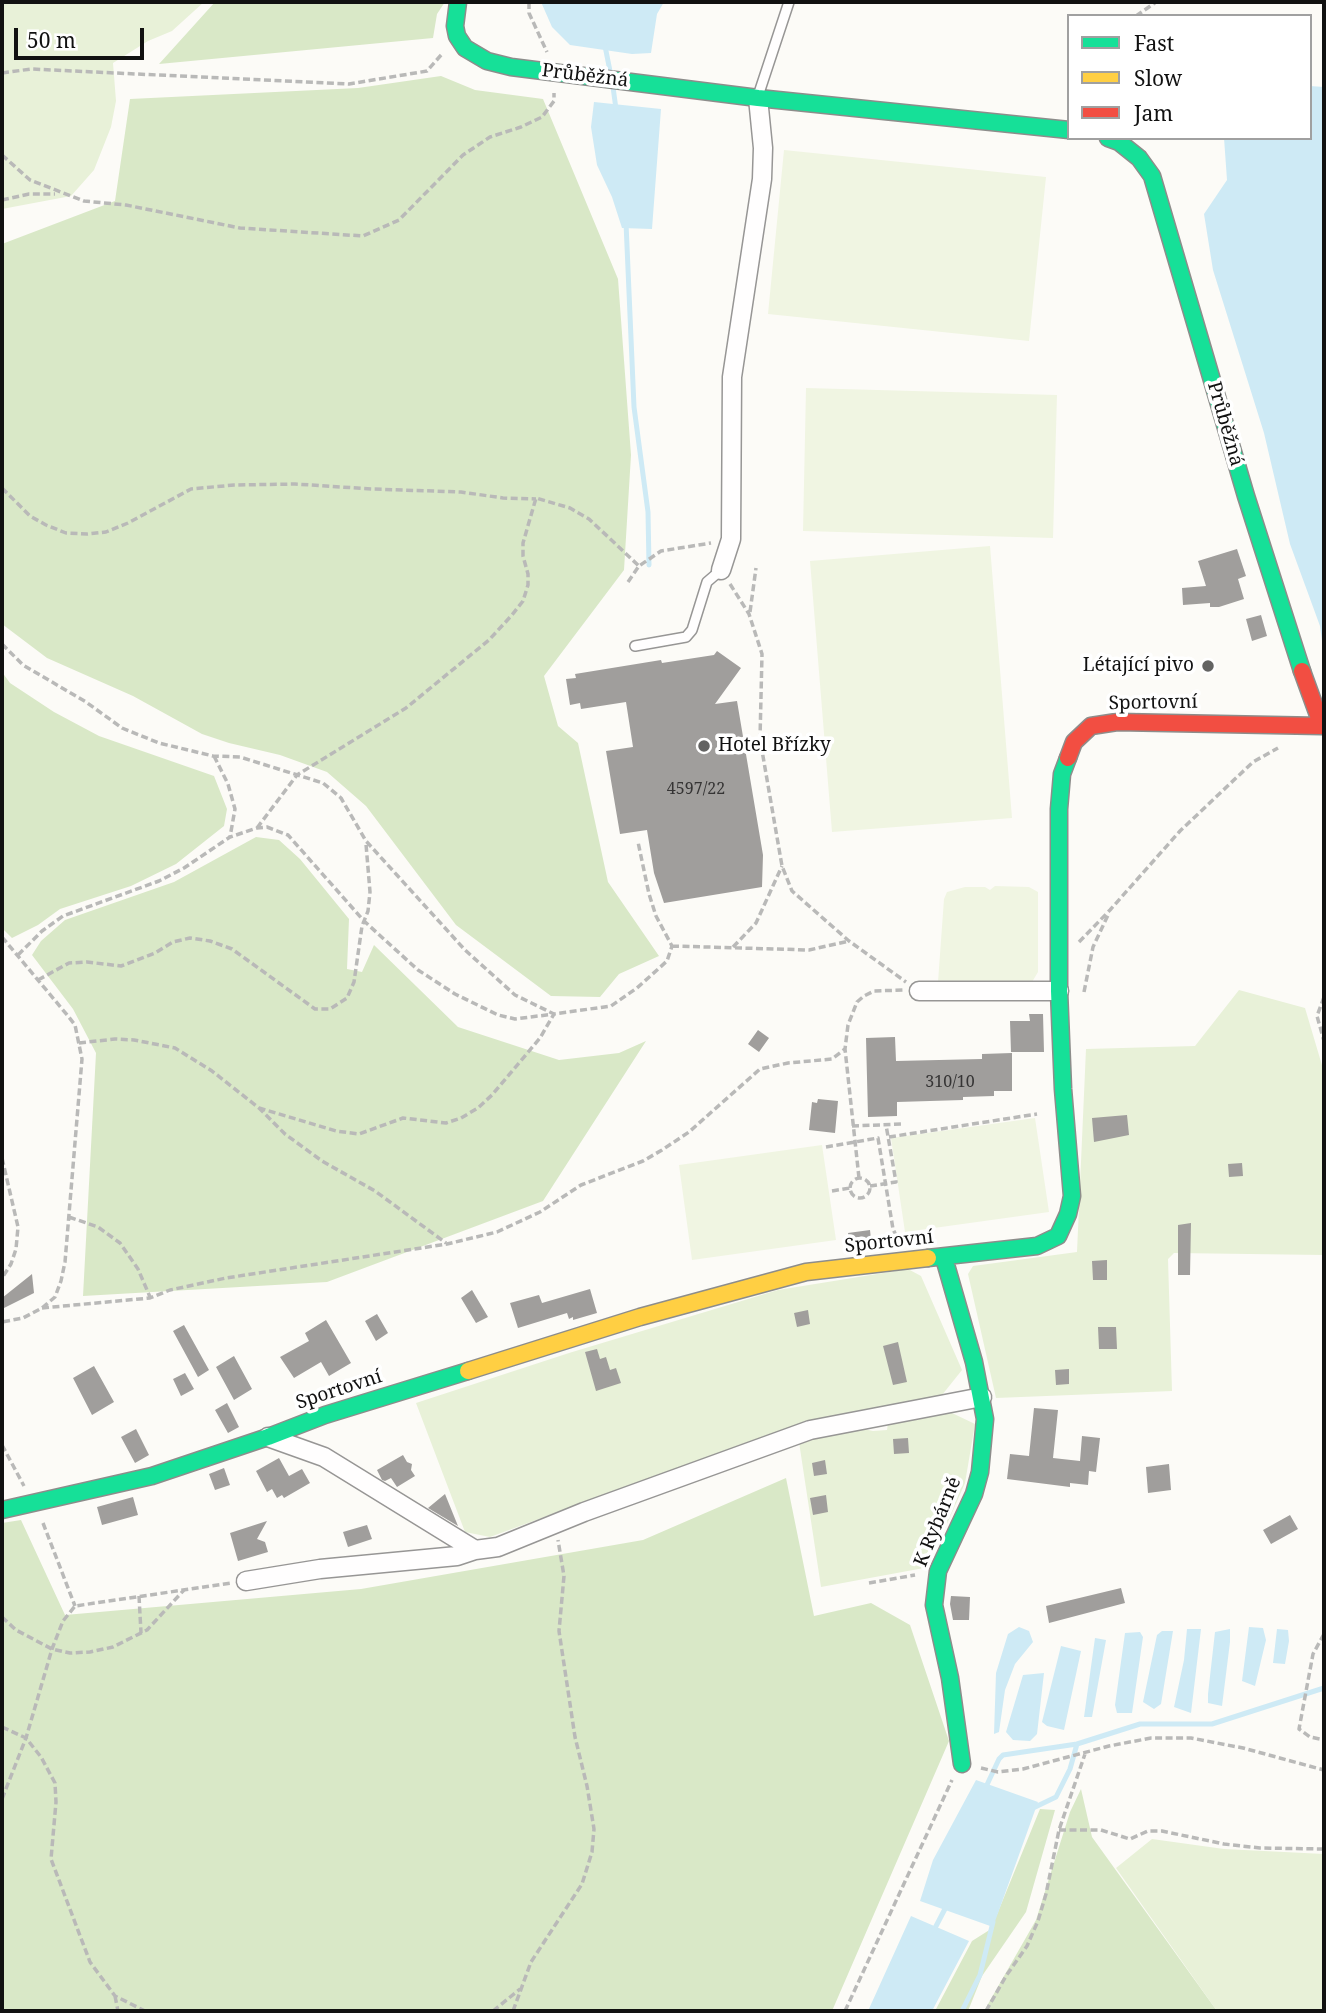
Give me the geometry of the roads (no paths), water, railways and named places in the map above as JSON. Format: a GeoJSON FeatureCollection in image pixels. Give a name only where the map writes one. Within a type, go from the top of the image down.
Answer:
{"type":"FeatureCollection","features":[{"type":"Feature","properties":{"kind":"street","name":"Průběžná"},"geometry":{"type":"LineString","coordinates":[[458,2],[455,26],[457,36],[465,48],[487,61],[758,98],[1067,130]]}},
{"type":"Feature","properties":{"kind":"street"},"geometry":{"type":"LineString","coordinates":[[721,570],[730,539],[732,377],[762,179],[763,148],[758,98]]}},
{"type":"Feature","properties":{"kind":"street","name":"Průběžná"},"geometry":{"type":"LineString","coordinates":[[1114,140],[1139,158],[1152,176],[1287,629],[1322,726]]}},
{"type":"Feature","properties":{"kind":"street","name":"Sportovní"},"geometry":{"type":"LineString","coordinates":[[2,1510],[152,1476],[325,1415],[640,1317],[806,1272],[1037,1246],[1058,1236],[1072,1196],[1063,1089],[1059,991],[1058,835],[1062,774],[1074,742],[1091,726],[1117,722],[1322,726]]}},
{"type":"Feature","properties":{"kind":"street"},"geometry":{"type":"LineString","coordinates":[[919,991],[1059,991]]}},
{"type":"Feature","properties":{"kind":"street","name":"K Rybárně"},"geometry":{"type":"LineString","coordinates":[[944,1258],[982,1397],[985,1419],[980,1472],[965,1518],[946,1551],[938,1572],[934,1605],[950,1678],[962,1764]]}},
{"type":"Feature","properties":{"kind":"street"},"geometry":{"type":"LineString","coordinates":[[246,1581],[320,1569],[457,1556],[498,1547],[810,1430],[982,1397]]}},
{"type":"Feature","properties":{"kind":"street"},"geometry":{"type":"LineString","coordinates":[[268,1437],[324,1457],[475,1550]]}},
{"type":"Feature","properties":{"kind":"lane"},"geometry":{"type":"LineString","coordinates":[[758,98],[789,2]]}},
{"type":"Feature","properties":{"kind":"lane"},"geometry":{"type":"LineString","coordinates":[[635,646],[686,637],[692,630],[707,582],[721,570]]}},
{"type":"Feature","properties":{"kind":"water"},"geometry":{"type":"Polygon","coordinates":[[[541,2],[664,2],[657,14],[651,53],[632,54],[570,45],[552,27],[541,2]]]}},
{"type":"Feature","properties":{"kind":"water"},"geometry":{"type":"Polygon","coordinates":[[[1312,86],[1324,87],[1324,656],[1320,626],[1290,544],[1264,433],[1213,270],[1204,214],[1227,180],[1224,140],[1312,140],[1312,86]]]}},
{"type":"Feature","properties":{"kind":"water"},"geometry":{"type":"Polygon","coordinates":[[[594,102],[661,109],[652,229],[622,228],[612,197],[597,165],[591,127],[594,102]]]}},
{"type":"Feature","properties":{"kind":"water"},"geometry":{"type":"Polygon","coordinates":[[[1019,1627],[1029,1631],[1033,1642],[1015,1664],[1005,1690],[999,1732],[994,1734],[996,1673],[1008,1634],[1019,1627]]]}},
{"type":"Feature","properties":{"kind":"water"},"geometry":{"type":"Polygon","coordinates":[[[1249,1627],[1263,1628],[1266,1640],[1255,1686],[1242,1681],[1249,1627]]]}},
{"type":"Feature","properties":{"kind":"water"},"geometry":{"type":"Polygon","coordinates":[[[1187,1629],[1201,1629],[1191,1713],[1174,1707],[1184,1660],[1187,1629]]]}},
{"type":"Feature","properties":{"kind":"water"},"geometry":{"type":"Polygon","coordinates":[[[1230,1629],[1222,1706],[1208,1703],[1208,1694],[1215,1632],[1230,1629]]]}},
{"type":"Feature","properties":{"kind":"water"},"geometry":{"type":"Polygon","coordinates":[[[1277,1629],[1288,1630],[1285,1664],[1273,1663],[1277,1629]]]}},
{"type":"Feature","properties":{"kind":"water"},"geometry":{"type":"Polygon","coordinates":[[[1162,1631],[1173,1631],[1161,1704],[1154,1709],[1143,1702],[1157,1635],[1162,1631]]]}},
{"type":"Feature","properties":{"kind":"water"},"geometry":{"type":"Polygon","coordinates":[[[1140,1632],[1143,1637],[1132,1713],[1117,1713],[1115,1705],[1125,1633],[1140,1632]]]}},
{"type":"Feature","properties":{"kind":"water"},"geometry":{"type":"Polygon","coordinates":[[[1095,1638],[1106,1640],[1092,1717],[1084,1717],[1095,1638]]]}},
{"type":"Feature","properties":{"kind":"water"},"geometry":{"type":"Polygon","coordinates":[[[1061,1646],[1081,1651],[1064,1730],[1042,1722],[1061,1646]]]}},
{"type":"Feature","properties":{"kind":"water"},"geometry":{"type":"Polygon","coordinates":[[[1044,1673],[1037,1734],[1030,1741],[1013,1740],[1006,1732],[1023,1675],[1044,1673]]]}},
{"type":"Feature","properties":{"kind":"water"},"geometry":{"type":"Polygon","coordinates":[[[976,1780],[1038,1802],[993,1927],[920,1901],[933,1860],[976,1780]]]}},
{"type":"Feature","properties":{"kind":"water"},"geometry":{"type":"Polygon","coordinates":[[[911,1916],[969,1941],[932,2011],[868,2011],[911,1916]]]}},
{"type":"Feature","properties":{"kind":"waterway"},"geometry":{"type":"LineString","coordinates":[[605,46],[610,71]]}},
{"type":"Feature","properties":{"kind":"waterway"},"geometry":{"type":"LineString","coordinates":[[613,87],[616,109]]}},
{"type":"Feature","properties":{"kind":"waterway"},"geometry":{"type":"LineString","coordinates":[[626,223],[634,407],[648,512],[649,565]]}},
{"type":"Feature","properties":{"kind":"waterway"},"geometry":{"type":"LineString","coordinates":[[1031,1809],[1056,1797],[1070,1769],[1077,1744],[1140,1724],[1212,1724],[1324,1688]]}},
{"type":"Feature","properties":{"kind":"waterway"},"geometry":{"type":"LineString","coordinates":[[985,1789],[1003,1755],[1077,1744]]}},
{"type":"Feature","properties":{"kind":"waterway"},"geometry":{"type":"LineString","coordinates":[[934,1930],[947,1905]]}},
{"type":"Feature","properties":{"kind":"waterway"},"geometry":{"type":"LineString","coordinates":[[962,2011],[980,1975],[993,1922]]}},
{"type":"Feature","properties":{"kind":"place","name":"Létající pivo"},"geometry":{"type":"Point","coordinates":[1208,666]}},
{"type":"Feature","properties":{"kind":"place","name":"Hotel Břízky"},"geometry":{"type":"Point","coordinates":[704,746]}}]}
